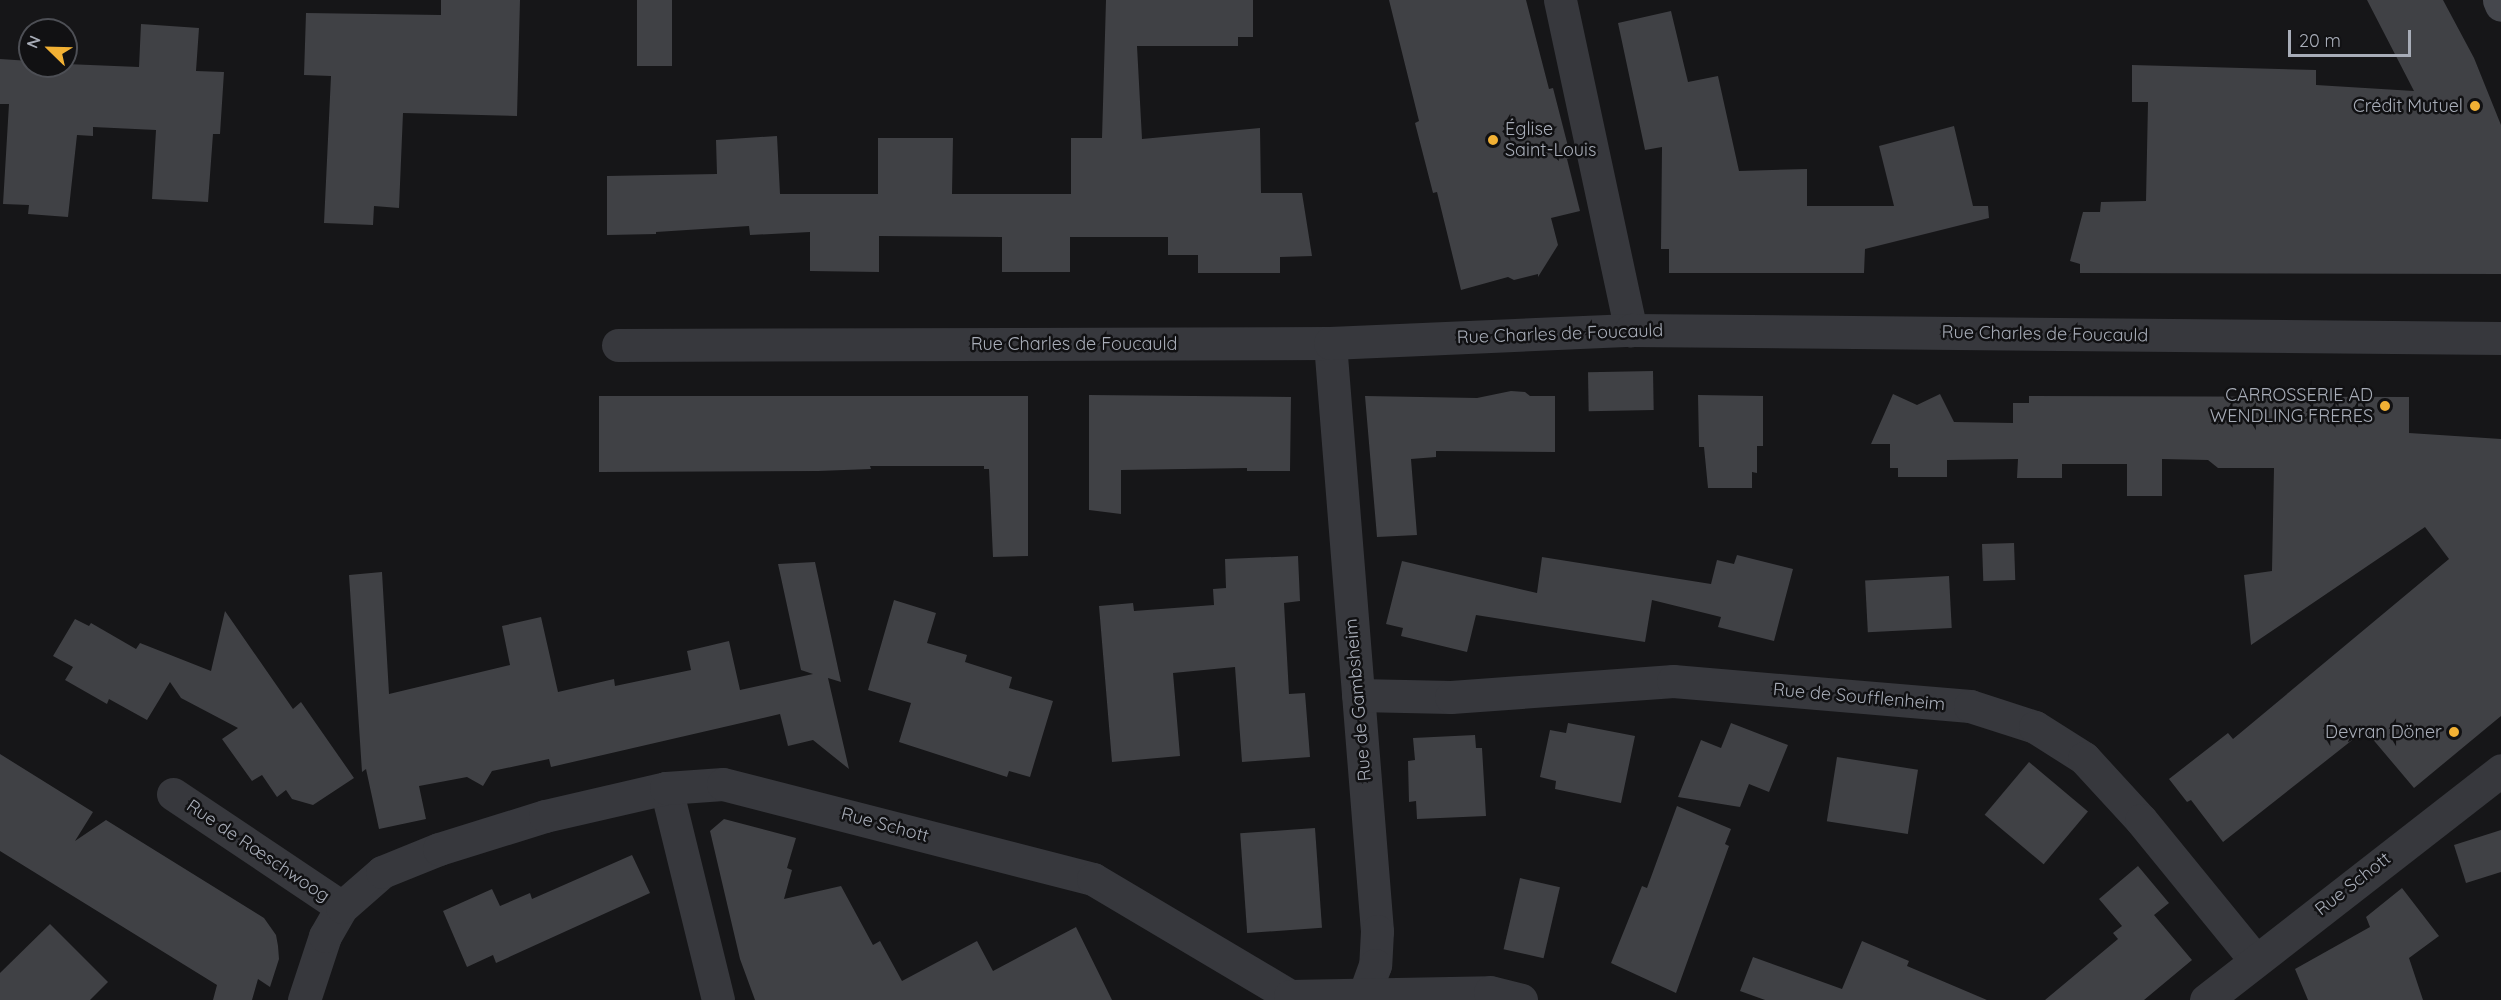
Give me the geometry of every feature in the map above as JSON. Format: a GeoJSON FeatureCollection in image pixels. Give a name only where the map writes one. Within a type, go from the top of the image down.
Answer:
{"type":"FeatureCollection","features":[{"type":"Feature","properties":{"kind":"main road"},"geometry":{"type":"LineString","coordinates":[[2499,0],[2501,5]]}},
{"type":"Feature","properties":{"kind":"street"},"geometry":{"type":"LineString","coordinates":[[1560,0],[1631,330]]}},
{"type":"Feature","properties":{"kind":"street","name":"Rue Charles de Foucauld"},"geometry":{"type":"LineString","coordinates":[[618,345],[1330,344],[1631,330],[2501,338]]}},
{"type":"Feature","properties":{"kind":"street","name":"Rue de Gambsheim"},"geometry":{"type":"LineString","coordinates":[[1330,344],[1377,931],[1375,965],[1362,997]]}},
{"type":"Feature","properties":{"kind":"street","name":"Rue de Soufflenheim"},"geometry":{"type":"LineString","coordinates":[[1358,695],[1451,697],[1673,681],[1970,706],[2035,727],[2084,758],[2141,820],[2255,960]]}},
{"type":"Feature","properties":{"kind":"street","name":"Rue Schott"},"geometry":{"type":"LineString","coordinates":[[2206,1000],[2501,770]]}},
{"type":"Feature","properties":{"kind":"street","name":"Rue Schott"},"geometry":{"type":"LineString","coordinates":[[304,1000],[325,936],[342,907],[382,872],[439,849],[545,816],[666,788],[723,784],[1093,879],[1290,996],[1362,997],[1490,992],[1521,1000]]}},
{"type":"Feature","properties":{"kind":"street"},"geometry":{"type":"LineString","coordinates":[[666,788],[718,1000]]}},
{"type":"Feature","properties":{"kind":"street","name":"Rue de Rœschwoog"},"geometry":{"type":"LineString","coordinates":[[173,794],[342,907]]}},
{"type":"Feature","properties":{"kind":"building"},"geometry":{"type":"Polygon","coordinates":[[[441,0],[520,0],[517,116],[403,113],[399,208],[374,206],[373,225],[324,223],[331,76],[304,75],[306,13],[441,15],[441,0]]]}},
{"type":"Feature","properties":{"kind":"building"},"geometry":{"type":"Polygon","coordinates":[[[637,0],[672,0],[672,66],[637,66],[637,0]]]}},
{"type":"Feature","properties":{"kind":"building"},"geometry":{"type":"Polygon","coordinates":[[[1106,0],[1253,0],[1253,37],[1238,37],[1238,46],[1137,46],[1142,139],[1260,128],[1261,193],[1302,193],[1312,256],[1280,257],[1280,273],[1198,273],[1198,255],[1168,255],[1168,237],[1070,237],[1070,272],[1002,272],[1002,237],[879,236],[879,272],[810,271],[810,232],[750,235],[749,226],[656,232],[656,234],[607,235],[607,176],[717,174],[716,140],[777,136],[780,194],[878,194],[878,138],[953,138],[952,194],[1071,194],[1071,138],[1102,138],[1106,0]]]}},
{"type":"Feature","properties":{"kind":"building","name":"Église Saint-Louis"},"geometry":{"type":"Polygon","coordinates":[[[1389,0],[1526,0],[1549,89],[1553,88],[1571,158],[1567,159],[1580,211],[1551,218],[1558,245],[1538,277],[1538,274],[1514,280],[1508,277],[1461,290],[1437,192],[1433,193],[1415,123],[1419,121],[1389,0]]]}},
{"type":"Feature","properties":{"kind":"building"},"geometry":{"type":"Polygon","coordinates":[[[2367,0],[2443,0],[2474,58],[2501,125],[2501,274],[2080,273],[2080,264],[2070,261],[2083,212],[2100,212],[2101,202],[2146,201],[2148,102],[2132,102],[2132,65],[2316,70],[2316,85],[2414,91],[2367,0]]]}},
{"type":"Feature","properties":{"kind":"building"},"geometry":{"type":"Polygon","coordinates":[[[1671,11],[1688,82],[1718,76],[1739,171],[1807,169],[1807,206],[1894,206],[1879,146],[1954,126],[1973,206],[1988,206],[1989,218],[1865,249],[1864,273],[1669,273],[1669,249],[1661,249],[1662,147],[1645,150],[1618,23],[1671,11]]]}},
{"type":"Feature","properties":{"kind":"building"},"geometry":{"type":"Polygon","coordinates":[[[141,24],[199,28],[196,71],[224,72],[220,134],[213,134],[208,202],[152,199],[156,130],[93,127],[93,136],[77,135],[68,217],[28,214],[29,205],[3,204],[9,104],[0,104],[0,59],[18,60],[18,78],[78,78],[78,64],[139,67],[141,24]]]}},
{"type":"Feature","properties":{"kind":"building"},"geometry":{"type":"Polygon","coordinates":[[[1653,371],[1654,410],[1589,411],[1588,372],[1653,371]]]}},
{"type":"Feature","properties":{"kind":"building"},"geometry":{"type":"Polygon","coordinates":[[[1511,391],[1525,392],[1530,396],[1555,396],[1555,452],[1436,451],[1436,457],[1411,459],[1417,535],[1377,537],[1365,396],[1477,398],[1511,391]]]}},
{"type":"Feature","properties":{"kind":"building"},"geometry":{"type":"Polygon","coordinates":[[[1893,394],[1917,405],[1940,394],[1954,422],[2013,423],[2013,403],[2029,403],[2029,396],[2409,397],[2409,433],[2501,439],[2501,716],[2414,788],[2365,730],[2223,842],[2191,800],[2187,802],[2169,779],[2228,733],[2233,739],[2449,559],[2425,527],[2251,645],[2244,575],[2272,571],[2274,468],[2218,468],[2208,460],[2162,459],[2162,496],[2127,496],[2127,464],[2062,464],[2062,478],[2017,478],[2018,459],[1947,460],[1947,477],[1898,477],[1898,468],[1890,468],[1890,444],[1871,444],[1893,394]]]}},
{"type":"Feature","properties":{"kind":"building"},"geometry":{"type":"Polygon","coordinates":[[[1089,395],[1291,397],[1290,471],[1247,471],[1247,468],[1121,470],[1121,514],[1089,510],[1089,395]]]}},
{"type":"Feature","properties":{"kind":"building"},"geometry":{"type":"Polygon","coordinates":[[[1698,395],[1763,396],[1763,446],[1757,446],[1757,473],[1752,472],[1752,488],[1708,488],[1704,447],[1699,447],[1698,395]]]}},
{"type":"Feature","properties":{"kind":"building"},"geometry":{"type":"Polygon","coordinates":[[[599,396],[1028,396],[1028,556],[993,557],[989,469],[984,469],[984,466],[870,466],[871,469],[818,471],[599,472],[599,396]]]}},
{"type":"Feature","properties":{"kind":"building"},"geometry":{"type":"Polygon","coordinates":[[[2014,543],[2015,580],[1983,581],[1982,544],[2014,543]]]}},
{"type":"Feature","properties":{"kind":"building"},"geometry":{"type":"Polygon","coordinates":[[[1737,555],[1793,569],[1774,641],[1718,627],[1721,617],[1652,600],[1645,642],[1476,615],[1467,652],[1401,636],[1403,628],[1386,624],[1402,561],[1537,593],[1542,557],[1711,584],[1717,560],[1734,564],[1737,555]]]}},
{"type":"Feature","properties":{"kind":"building"},"geometry":{"type":"Polygon","coordinates":[[[1298,556],[1300,601],[1284,603],[1289,694],[1305,693],[1310,757],[1242,762],[1235,667],[1173,673],[1180,756],[1112,762],[1099,606],[1133,603],[1134,611],[1214,605],[1213,589],[1226,588],[1225,559],[1298,556]]]}},
{"type":"Feature","properties":{"kind":"building"},"geometry":{"type":"Polygon","coordinates":[[[815,562],[841,682],[828,678],[849,769],[813,740],[788,746],[780,714],[551,767],[549,759],[492,771],[483,786],[467,777],[419,786],[426,819],[379,829],[366,769],[362,772],[349,575],[382,572],[389,694],[510,665],[502,626],[541,617],[558,692],[614,679],[615,686],[691,670],[687,651],[729,641],[740,690],[813,674],[801,670],[778,564],[815,562]]]}},
{"type":"Feature","properties":{"kind":"building"},"geometry":{"type":"Polygon","coordinates":[[[1949,576],[1952,628],[1868,632],[1865,580],[1949,576]]]}},
{"type":"Feature","properties":{"kind":"building"},"geometry":{"type":"Polygon","coordinates":[[[894,600],[936,613],[927,643],[967,655],[965,662],[1012,677],[1009,688],[1053,701],[1030,777],[1009,771],[1007,777],[899,742],[911,703],[868,690],[894,600]]]}},
{"type":"Feature","properties":{"kind":"building"},"geometry":{"type":"Polygon","coordinates":[[[225,611],[293,709],[301,702],[354,778],[313,805],[292,799],[286,790],[277,797],[262,775],[252,781],[222,739],[238,728],[181,698],[170,682],[147,720],[109,699],[107,704],[65,680],[73,667],[53,656],[75,619],[89,626],[91,623],[136,649],[140,643],[211,671],[225,611]]]}},
{"type":"Feature","properties":{"kind":"building"},"geometry":{"type":"Polygon","coordinates":[[[1568,723],[1635,736],[1621,803],[1555,789],[1556,781],[1540,777],[1550,730],[1566,733],[1568,723]]]}},
{"type":"Feature","properties":{"kind":"building"},"geometry":{"type":"Polygon","coordinates":[[[1731,723],[1788,745],[1769,792],[1749,784],[1740,807],[1678,797],[1701,740],[1721,748],[1731,723]]]}},
{"type":"Feature","properties":{"kind":"building"},"geometry":{"type":"Polygon","coordinates":[[[1475,735],[1476,748],[1482,748],[1486,816],[1417,819],[1416,801],[1409,802],[1408,761],[1415,760],[1413,738],[1475,735]]]}},
{"type":"Feature","properties":{"kind":"building"},"geometry":{"type":"Polygon","coordinates":[[[0,754],[93,812],[75,841],[106,820],[264,918],[276,935],[278,946],[279,959],[270,987],[258,979],[252,1000],[213,1000],[217,985],[0,851],[0,754]]]}},
{"type":"Feature","properties":{"kind":"building"},"geometry":{"type":"Polygon","coordinates":[[[1837,757],[1918,770],[1908,834],[1827,821],[1837,757]]]}},
{"type":"Feature","properties":{"kind":"building"},"geometry":{"type":"Polygon","coordinates":[[[2029,762],[2088,811],[2044,864],[1985,815],[2029,762]]]}},
{"type":"Feature","properties":{"kind":"building"},"geometry":{"type":"Polygon","coordinates":[[[1677,806],[1731,829],[1725,844],[1729,846],[1676,993],[1611,963],[1642,886],[1647,888],[1677,806]]]}},
{"type":"Feature","properties":{"kind":"building"},"geometry":{"type":"Polygon","coordinates":[[[724,819],[796,838],[787,868],[792,870],[784,899],[841,886],[873,945],[880,941],[902,981],[977,941],[993,971],[1076,927],[1112,1000],[755,1000],[740,959],[710,831],[724,819]]]}},
{"type":"Feature","properties":{"kind":"building"},"geometry":{"type":"Polygon","coordinates":[[[1315,828],[1322,928],[1247,933],[1240,833],[1315,828]]]}},
{"type":"Feature","properties":{"kind":"building"},"geometry":{"type":"Polygon","coordinates":[[[2501,830],[2501,872],[2466,883],[2454,845],[2501,830]]]}},
{"type":"Feature","properties":{"kind":"building"},"geometry":{"type":"Polygon","coordinates":[[[632,855],[650,893],[496,963],[493,955],[467,967],[443,911],[492,889],[500,906],[530,893],[532,899],[632,855]]]}},
{"type":"Feature","properties":{"kind":"building"},"geometry":{"type":"Polygon","coordinates":[[[2138,866],[2169,903],[2154,915],[2192,960],[2144,1000],[2045,1000],[2118,939],[2113,933],[2122,926],[2099,899],[2138,866]]]}},
{"type":"Feature","properties":{"kind":"building"},"geometry":{"type":"Polygon","coordinates":[[[1520,878],[1560,887],[1544,958],[1504,949],[1520,878]]]}},
{"type":"Feature","properties":{"kind":"building"},"geometry":{"type":"Polygon","coordinates":[[[2402,888],[2439,936],[2409,958],[2423,1000],[2308,1000],[2295,969],[2370,927],[2366,917],[2402,888]]]}},
{"type":"Feature","properties":{"kind":"building"},"geometry":{"type":"Polygon","coordinates":[[[50,924],[108,982],[90,1000],[0,1000],[0,973],[50,924]]]}},
{"type":"Feature","properties":{"kind":"building"},"geometry":{"type":"Polygon","coordinates":[[[1862,941],[1909,961],[1907,966],[1987,1000],[1765,1000],[1740,991],[1753,957],[1842,989],[1862,941]]]}},
{"type":"Feature","properties":{"kind":"place","name":"Crédit Mutuel"},"geometry":{"type":"Point","coordinates":[2475,106]}},
{"type":"Feature","properties":{"kind":"place","name":"Église Saint-Louis"},"geometry":{"type":"Point","coordinates":[1493,140]}},
{"type":"Feature","properties":{"kind":"place","name":"CARROSSERIE AD WENDLING FRERES"},"geometry":{"type":"Point","coordinates":[2385,406]}},
{"type":"Feature","properties":{"kind":"place","name":"Devran Döner"},"geometry":{"type":"Point","coordinates":[2454,732]}}]}
